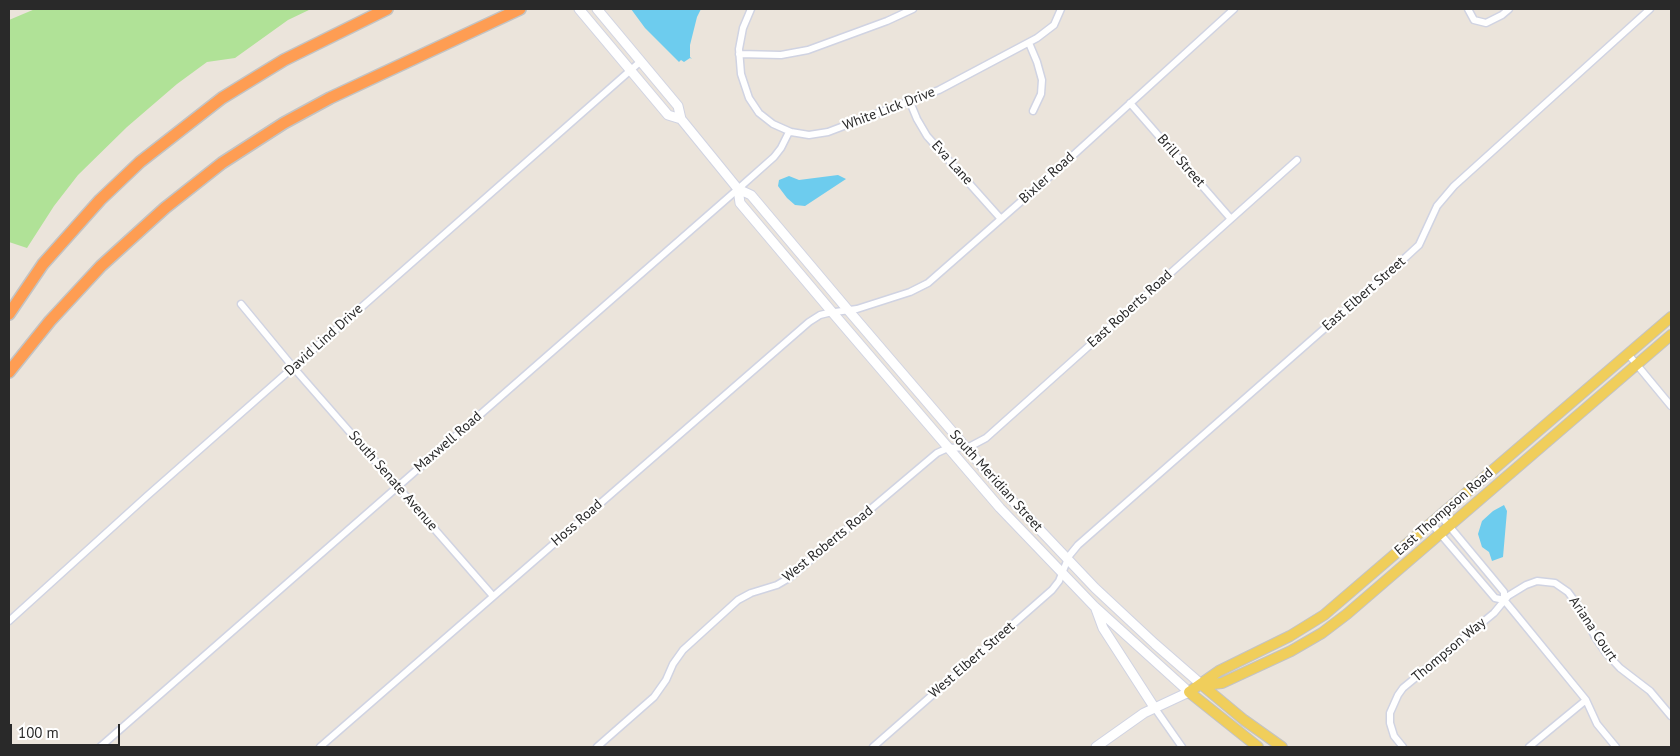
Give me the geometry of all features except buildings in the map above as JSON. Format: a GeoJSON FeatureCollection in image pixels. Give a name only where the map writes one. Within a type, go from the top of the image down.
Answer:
{"type":"FeatureCollection","features":[{"type":"Feature","properties":{"kind":"highway"},"geometry":{"type":"LineString","coordinates":[[9,314],[43,264],[100,200],[140,162],[222,98],[284,60],[387,9]]}},
{"type":"Feature","properties":{"kind":"highway"},"geometry":{"type":"LineString","coordinates":[[9,372],[50,321],[108,259],[165,208],[222,163],[284,123],[330,98],[520,9]]}},
{"type":"Feature","properties":{"kind":"main road","name":"South Meridian Street"},"geometry":{"type":"LineString","coordinates":[[579,9],[668,115],[680,119]]}},
{"type":"Feature","properties":{"kind":"main road","name":"South Meridian Street"},"geometry":{"type":"LineString","coordinates":[[597,9],[678,106],[680,119],[738,189],[751,195],[840,311],[957,448],[1027,518],[1094,606],[1189,692],[1258,747]]}},
{"type":"Feature","properties":{"kind":"main road","name":"South Meridian Street"},"geometry":{"type":"LineString","coordinates":[[738,189],[740,203],[840,311],[957,448],[1000,508],[1065,568],[1130,621],[1202,685],[1244,720],[1282,747]]}},
{"type":"Feature","properties":{"kind":"main road","name":"East Thompson Road"},"geometry":{"type":"LineString","coordinates":[[1096,747],[1154,707],[1189,692],[1220,672],[1311,624],[1671,317]]}},
{"type":"Feature","properties":{"kind":"main road","name":"East Thompson Road"},"geometry":{"type":"LineString","coordinates":[[1202,685],[1222,683],[1291,651],[1322,633],[1347,614],[1671,335]]}},
{"type":"Feature","properties":{"kind":"main road","name":"South Meridian Street"},"geometry":{"type":"LineString","coordinates":[[1094,606],[1104,628],[1154,707]]}},
{"type":"Feature","properties":{"kind":"street","name":"White Lick Drive"},"geometry":{"type":"LineString","coordinates":[[751,9],[742,31],[739,54],[745,90],[753,106],[768,121],[789,132],[809,135],[825,132],[939,90],[1037,38],[1054,25],[1061,9]]}},
{"type":"Feature","properties":{"kind":"street"},"geometry":{"type":"LineString","coordinates":[[739,54],[780,55],[808,50],[887,21],[913,9]]}},
{"type":"Feature","properties":{"kind":"street","name":"Bixler Road"},"geometry":{"type":"LineString","coordinates":[[840,311],[860,309],[910,292],[934,279],[1234,9]]}},
{"type":"Feature","properties":{"kind":"street"},"geometry":{"type":"LineString","coordinates":[[1468,9],[1474,20],[1486,23],[1509,9]]}},
{"type":"Feature","properties":{"kind":"street","name":"East Elbert Street"},"geometry":{"type":"LineString","coordinates":[[1065,568],[1069,556],[1078,545],[1406,258],[1419,245],[1437,206],[1454,186],[1650,9]]}},
{"type":"Feature","properties":{"kind":"street"},"geometry":{"type":"LineString","coordinates":[[1029,43],[1042,80],[1041,94],[1033,111]]}},
{"type":"Feature","properties":{"kind":"street","name":"David Lind Drive"},"geometry":{"type":"LineString","coordinates":[[9,621],[147,496],[641,61]]}},
{"type":"Feature","properties":{"kind":"street","name":"Eva Lane"},"geometry":{"type":"LineString","coordinates":[[910,102],[923,130],[1001,219]]}},
{"type":"Feature","properties":{"kind":"street","name":"Brill Street"},"geometry":{"type":"LineString","coordinates":[[1130,103],[1231,220]]}},
{"type":"Feature","properties":{"kind":"street","name":"Maxwell Road"},"geometry":{"type":"LineString","coordinates":[[100,747],[774,157],[789,132]]}},
{"type":"Feature","properties":{"kind":"street","name":"East Roberts Road"},"geometry":{"type":"LineString","coordinates":[[957,448],[978,443],[986,438],[1297,160]]}},
{"type":"Feature","properties":{"kind":"street","name":"South Senate Avenue"},"geometry":{"type":"LineString","coordinates":[[241,304],[293,367],[493,596]]}},
{"type":"Feature","properties":{"kind":"street","name":"Hoss Road"},"geometry":{"type":"LineString","coordinates":[[320,747],[809,322],[820,315],[840,311]]}},
{"type":"Feature","properties":{"kind":"street"},"geometry":{"type":"LineString","coordinates":[[1628,354],[1671,406]]}},
{"type":"Feature","properties":{"kind":"street","name":"West Roberts Road"},"geometry":{"type":"LineString","coordinates":[[597,747],[654,697],[666,680],[680,653],[735,602],[754,591],[784,582],[936,453],[957,448]]}},
{"type":"Feature","properties":{"kind":"street"},"geometry":{"type":"LineString","coordinates":[[1440,515],[1504,592],[1504,600]]}},
{"type":"Feature","properties":{"kind":"street"},"geometry":{"type":"LineString","coordinates":[[1431,523],[1495,598],[1504,600],[1586,700],[1597,724],[1616,747]]}},
{"type":"Feature","properties":{"kind":"street","name":"West Elbert Street"},"geometry":{"type":"LineString","coordinates":[[873,747],[1052,590],[1065,568]]}},
{"type":"Feature","properties":{"kind":"street","name":"Ariana Court"},"geometry":{"type":"LineString","coordinates":[[1504,600],[1513,592],[1535,582],[1553,583],[1563,588],[1579,606],[1595,637],[1610,657],[1620,668],[1650,691],[1671,716]]}},
{"type":"Feature","properties":{"kind":"street","name":"Thompson Way"},"geometry":{"type":"LineString","coordinates":[[1403,747],[1394,736],[1390,723],[1390,713],[1395,700],[1403,688],[1494,612],[1504,600]]}},
{"type":"Feature","properties":{"kind":"street"},"geometry":{"type":"LineString","coordinates":[[1529,747],[1586,700]]}},
{"type":"Feature","properties":{"kind":"street","name":"South Meridian Street"},"geometry":{"type":"LineString","coordinates":[[1154,707],[1182,747]]}},
{"type":"Feature","properties":{"kind":"green space"},"geometry":{"type":"Polygon","coordinates":[[[35,9],[311,9],[288,20],[235,58],[207,62],[177,84],[127,127],[78,175],[54,206],[27,248],[9,242],[9,20],[35,9]]]}},
{"type":"Feature","properties":{"kind":"water"},"geometry":{"type":"Polygon","coordinates":[[[631,9],[701,9],[690,45],[690,57],[692,59],[679,62],[645,28],[631,9]]]}},
{"type":"Feature","properties":{"kind":"water"},"geometry":{"type":"Polygon","coordinates":[[[838,175],[846,179],[805,206],[795,205],[778,186],[779,180],[789,176],[799,180],[838,175]]]}},
{"type":"Feature","properties":{"kind":"water"},"geometry":{"type":"Polygon","coordinates":[[[1504,505],[1507,511],[1503,557],[1492,561],[1489,552],[1482,547],[1478,534],[1482,521],[1493,511],[1504,505]]]}}]}
